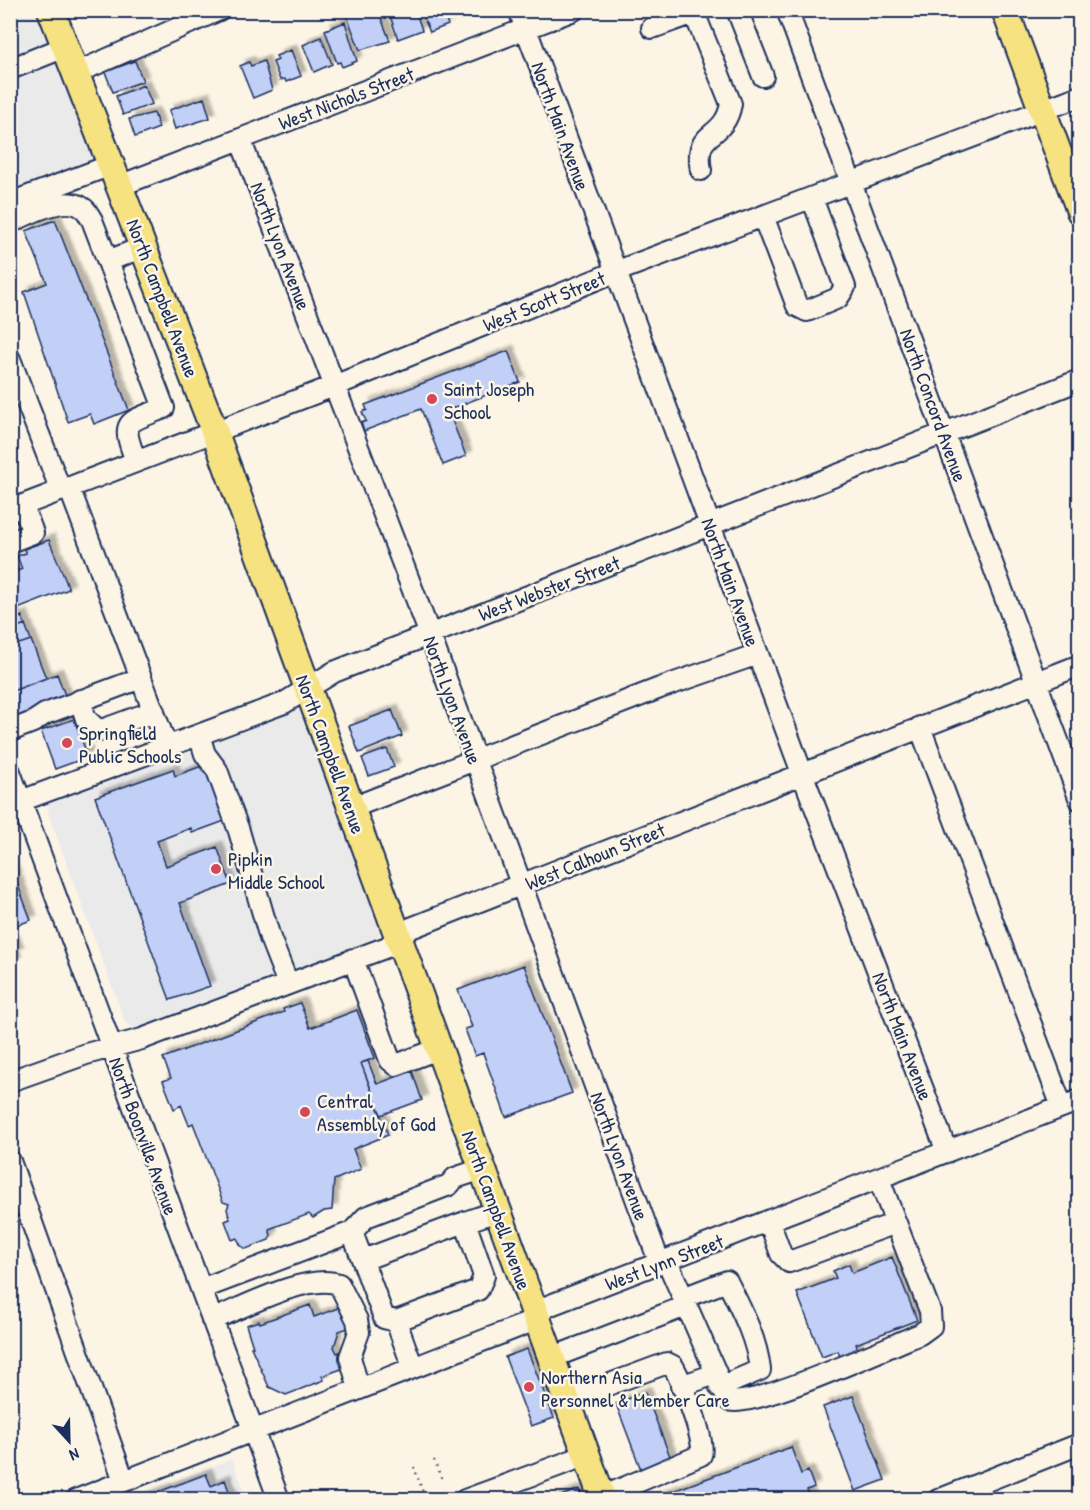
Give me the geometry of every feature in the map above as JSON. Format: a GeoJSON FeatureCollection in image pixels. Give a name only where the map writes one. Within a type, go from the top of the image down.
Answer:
{"type":"FeatureCollection","features":[{"type":"Feature","properties":{"kind":"main road","name":"North Campbell Avenue"},"geometry":{"type":"LineString","coordinates":[[51,10],[215,433],[603,1498]]}},
{"type":"Feature","properties":{"kind":"main road"},"geometry":{"type":"LineString","coordinates":[[1005,10],[1080,211]]}},
{"type":"Feature","properties":{"kind":"street"},"geometry":{"type":"LineString","coordinates":[[76,73],[219,10]]}},
{"type":"Feature","properties":{"kind":"street","name":"West Nichols Street"},"geometry":{"type":"LineString","coordinates":[[10,203],[240,139],[522,20],[574,10]]}},
{"type":"Feature","properties":{"kind":"street"},"geometry":{"type":"LineString","coordinates":[[737,10],[763,76]]}},
{"type":"Feature","properties":{"kind":"street","name":"North Concord Avenue"},"geometry":{"type":"LineString","coordinates":[[787,10],[1080,800]]}},
{"type":"Feature","properties":{"kind":"street"},"geometry":{"type":"LineString","coordinates":[[652,28],[694,12],[731,104],[728,118],[701,144],[698,153],[701,170]]}},
{"type":"Feature","properties":{"kind":"street","name":"North Main Avenue"},"geometry":{"type":"LineString","coordinates":[[522,20],[802,773],[947,1152]]}},
{"type":"Feature","properties":{"kind":"street"},"geometry":{"type":"LineString","coordinates":[[10,69],[66,47]]}},
{"type":"Feature","properties":{"kind":"street","name":"West Scott Street"},"geometry":{"type":"LineString","coordinates":[[17,508],[215,433],[615,272],[1080,96]]}},
{"type":"Feature","properties":{"kind":"street","name":"North Lyon Avenue"},"geometry":{"type":"LineString","coordinates":[[240,139],[429,635],[520,886],[664,1262],[685,1302],[718,1380]]}},
{"type":"Feature","properties":{"kind":"street"},"geometry":{"type":"LineString","coordinates":[[763,216],[797,306],[807,310],[838,298],[845,287],[812,198]]}},
{"type":"Feature","properties":{"kind":"street"},"geometry":{"type":"LineString","coordinates":[[10,223],[57,205],[70,203],[83,208],[92,220],[164,408],[136,419],[128,427],[126,434],[136,461]]}},
{"type":"Feature","properties":{"kind":"street"},"geometry":{"type":"LineString","coordinates":[[108,261],[143,247]]}},
{"type":"Feature","properties":{"kind":"street"},"geometry":{"type":"LineString","coordinates":[[10,358],[65,489],[167,747]]}},
{"type":"Feature","properties":{"kind":"street","name":"West Webster Street"},"geometry":{"type":"LineString","coordinates":[[16,803],[284,703],[334,672],[1080,380]]}},
{"type":"Feature","properties":{"kind":"street"},"geometry":{"type":"LineString","coordinates":[[10,542],[33,533],[17,508]]}},
{"type":"Feature","properties":{"kind":"street"},"geometry":{"type":"LineString","coordinates":[[351,808],[660,688],[758,654]]}},
{"type":"Feature","properties":{"kind":"street","name":"West Calhoun Street"},"geometry":{"type":"LineString","coordinates":[[10,1081],[86,1054],[142,1039],[387,946],[411,928],[1080,665]]}},
{"type":"Feature","properties":{"kind":"street"},"geometry":{"type":"LineString","coordinates":[[10,731],[80,700],[141,678]]}},
{"type":"Feature","properties":{"kind":"street"},"geometry":{"type":"LineString","coordinates":[[80,700],[86,719],[99,731],[154,711]]}},
{"type":"Feature","properties":{"kind":"street"},"geometry":{"type":"LineString","coordinates":[[920,727],[1071,1104]]}},
{"type":"Feature","properties":{"kind":"street"},"geometry":{"type":"LineString","coordinates":[[200,735],[205,754],[217,770],[239,831],[270,938],[288,984]]}},
{"type":"Feature","properties":{"kind":"street","name":"North Boonville Avenue"},"geometry":{"type":"LineString","coordinates":[[10,772],[16,803],[112,1047],[279,1500]]}},
{"type":"Feature","properties":{"kind":"street"},"geometry":{"type":"LineString","coordinates":[[353,959],[390,1060],[396,1065],[438,1049]]}},
{"type":"Feature","properties":{"kind":"street","name":"West Lynn Street"},"geometry":{"type":"LineString","coordinates":[[76,1500],[523,1325],[548,1306],[1071,1104]]}},
{"type":"Feature","properties":{"kind":"street"},"geometry":{"type":"LineString","coordinates":[[10,1161],[123,1481]]}},
{"type":"Feature","properties":{"kind":"street"},"geometry":{"type":"LineString","coordinates":[[201,1289],[352,1232],[366,1217],[448,1185],[455,1178],[482,1169]]}},
{"type":"Feature","properties":{"kind":"street"},"geometry":{"type":"LineString","coordinates":[[718,1380],[728,1400],[742,1402],[783,1389],[927,1330],[931,1326],[930,1311],[879,1179]]}},
{"type":"Feature","properties":{"kind":"street"},"geometry":{"type":"LineString","coordinates":[[363,1260],[497,1211]]}},
{"type":"Feature","properties":{"kind":"street"},"geometry":{"type":"LineString","coordinates":[[769,1221],[781,1254],[789,1262],[896,1223]]}},
{"type":"Feature","properties":{"kind":"street"},"geometry":{"type":"LineString","coordinates":[[352,1232],[384,1318],[396,1321],[478,1290],[484,1276],[465,1222]]}},
{"type":"Feature","properties":{"kind":"street"},"geometry":{"type":"LineString","coordinates":[[212,1320],[303,1285],[326,1280],[339,1284],[357,1320],[359,1332],[350,1357],[359,1389]]}},
{"type":"Feature","properties":{"kind":"street"},"geometry":{"type":"LineString","coordinates":[[551,1358],[685,1302],[727,1281],[759,1358],[760,1370],[681,1386]]}},
{"type":"Feature","properties":{"kind":"street"},"geometry":{"type":"LineString","coordinates":[[396,1321],[413,1368]]}},
{"type":"Feature","properties":{"kind":"street"},"geometry":{"type":"LineString","coordinates":[[567,1400],[667,1363],[673,1366],[702,1443],[701,1455],[603,1498]]}},
{"type":"Feature","properties":{"kind":"street"},"geometry":{"type":"LineString","coordinates":[[938,1500],[1080,1444]]}},
{"type":"Feature","properties":{"kind":"street"},"geometry":{"type":"LineString","coordinates":[[465,1500],[586,1455]]}},
{"type":"Feature","properties":{"kind":"path"},"geometry":{"type":"LineString","coordinates":[[434,1460],[442,1479]]}},
{"type":"Feature","properties":{"kind":"path"},"geometry":{"type":"LineString","coordinates":[[414,1467],[423,1492]]}},
{"type":"Feature","properties":{"kind":"shaded area"},"geometry":{"type":"Polygon","coordinates":[[[11,11],[44,11],[100,160],[11,197],[11,11]]]}},
{"type":"Feature","properties":{"kind":"shaded area","name":"Pipkin Middle School"},"geometry":{"type":"Polygon","coordinates":[[[298,709],[304,709],[383,924],[382,932],[375,938],[139,1030],[131,1027],[125,1022],[48,813],[48,806],[52,800],[298,709]]]}},
{"type":"Feature","properties":{"kind":"shaded area"},"geometry":{"type":"Polygon","coordinates":[[[232,1459],[247,1499],[126,1500],[232,1459]]]}},
{"type":"Feature","properties":{"kind":"building"},"geometry":{"type":"Polygon","coordinates":[[[356,10],[378,10],[390,41],[360,50],[346,14],[356,10]]]}},
{"type":"Feature","properties":{"kind":"building"},"geometry":{"type":"Polygon","coordinates":[[[388,10],[415,10],[422,30],[398,39],[388,10]]]}},
{"type":"Feature","properties":{"kind":"building"},"geometry":{"type":"Polygon","coordinates":[[[442,10],[448,25],[430,32],[421,12],[442,10]]]}},
{"type":"Feature","properties":{"kind":"building"},"geometry":{"type":"Polygon","coordinates":[[[345,22],[357,61],[342,67],[340,62],[337,63],[325,30],[345,22]]]}},
{"type":"Feature","properties":{"kind":"building"},"geometry":{"type":"Polygon","coordinates":[[[321,37],[332,64],[314,72],[303,45],[321,37]]]}},
{"type":"Feature","properties":{"kind":"building"},"geometry":{"type":"Polygon","coordinates":[[[291,50],[301,76],[286,82],[285,79],[280,80],[273,62],[278,60],[276,56],[291,50]]]}},
{"type":"Feature","properties":{"kind":"building"},"geometry":{"type":"Polygon","coordinates":[[[135,61],[143,81],[113,92],[105,72],[135,61]]]}},
{"type":"Feature","properties":{"kind":"building"},"geometry":{"type":"Polygon","coordinates":[[[264,61],[272,90],[253,98],[240,66],[249,62],[251,66],[264,61]]]}},
{"type":"Feature","properties":{"kind":"building"},"geometry":{"type":"Polygon","coordinates":[[[144,85],[152,104],[123,115],[116,96],[144,85]]]}},
{"type":"Feature","properties":{"kind":"building"},"geometry":{"type":"Polygon","coordinates":[[[204,98],[210,118],[175,129],[169,110],[204,98]]]}},
{"type":"Feature","properties":{"kind":"building"},"geometry":{"type":"Polygon","coordinates":[[[154,113],[159,128],[135,137],[129,119],[154,113]]]}},
{"type":"Feature","properties":{"kind":"building"},"geometry":{"type":"Polygon","coordinates":[[[55,220],[129,410],[94,424],[90,414],[68,422],[24,292],[47,283],[26,231],[55,220]]]}},
{"type":"Feature","properties":{"kind":"building"},"geometry":{"type":"Polygon","coordinates":[[[508,351],[520,382],[448,410],[466,456],[443,465],[421,409],[364,431],[361,423],[366,421],[362,412],[367,410],[365,405],[508,351]]]}},
{"type":"Feature","properties":{"kind":"building"},"geometry":{"type":"Polygon","coordinates":[[[49,540],[69,589],[10,612],[10,574],[22,569],[17,556],[26,553],[24,549],[49,540]]]}},
{"type":"Feature","properties":{"kind":"building"},"geometry":{"type":"Polygon","coordinates":[[[13,614],[15,619],[22,616],[25,624],[10,630],[10,615],[13,614]]]}},
{"type":"Feature","properties":{"kind":"building"},"geometry":{"type":"Polygon","coordinates":[[[25,624],[31,640],[10,647],[10,630],[25,624]]]}},
{"type":"Feature","properties":{"kind":"building"},"geometry":{"type":"Polygon","coordinates":[[[31,640],[46,678],[10,692],[10,647],[31,640]]]}},
{"type":"Feature","properties":{"kind":"building"},"geometry":{"type":"Polygon","coordinates":[[[57,674],[66,698],[16,717],[10,702],[10,692],[57,674]]]}},
{"type":"Feature","properties":{"kind":"building"},"geometry":{"type":"Polygon","coordinates":[[[392,710],[402,736],[359,753],[349,726],[392,710]]]}},
{"type":"Feature","properties":{"kind":"building"},"geometry":{"type":"Polygon","coordinates":[[[74,719],[88,757],[55,769],[41,731],[74,719]]]}},
{"type":"Feature","properties":{"kind":"building"},"geometry":{"type":"Polygon","coordinates":[[[387,749],[394,767],[369,776],[362,758],[387,749]]]}},
{"type":"Feature","properties":{"kind":"building"},"geometry":{"type":"Polygon","coordinates":[[[210,763],[230,819],[192,833],[191,828],[157,841],[166,866],[217,847],[231,884],[180,903],[210,986],[170,1000],[95,797],[173,769],[175,776],[210,763]]]}},
{"type":"Feature","properties":{"kind":"building"},"geometry":{"type":"Polygon","coordinates":[[[10,864],[31,920],[10,928],[10,864]]]}},
{"type":"Feature","properties":{"kind":"building"},"geometry":{"type":"Polygon","coordinates":[[[10,940],[13,940],[18,952],[13,954],[16,962],[10,963],[10,940]]]}},
{"type":"Feature","properties":{"kind":"building"},"geometry":{"type":"Polygon","coordinates":[[[524,965],[572,1093],[506,1117],[483,1053],[475,1056],[465,1029],[472,1027],[458,990],[524,965]]]}},
{"type":"Feature","properties":{"kind":"building"},"geometry":{"type":"Polygon","coordinates":[[[300,1003],[310,1028],[357,1010],[375,1058],[361,1063],[388,1135],[353,1149],[361,1169],[334,1180],[332,1210],[324,1211],[313,1218],[309,1214],[269,1229],[271,1235],[269,1240],[246,1249],[241,1246],[237,1238],[232,1240],[225,1221],[230,1219],[227,1209],[229,1204],[223,1202],[193,1123],[189,1125],[181,1105],[174,1109],[163,1081],[171,1078],[163,1058],[284,1012],[283,1009],[300,1003]]]}},
{"type":"Feature","properties":{"kind":"building"},"geometry":{"type":"Polygon","coordinates":[[[368,1061],[377,1084],[412,1071],[422,1100],[381,1115],[361,1063],[368,1061]]]}},
{"type":"Feature","properties":{"kind":"building"},"geometry":{"type":"Polygon","coordinates":[[[892,1257],[917,1320],[856,1344],[859,1353],[841,1360],[838,1351],[822,1357],[797,1293],[836,1278],[833,1271],[849,1264],[852,1273],[892,1257]]]}},
{"type":"Feature","properties":{"kind":"building"},"geometry":{"type":"Polygon","coordinates":[[[310,1305],[314,1317],[346,1305],[354,1326],[339,1331],[334,1347],[337,1353],[341,1352],[347,1367],[322,1376],[324,1380],[286,1395],[269,1387],[251,1347],[253,1347],[246,1325],[259,1321],[260,1323],[310,1305]]]}},
{"type":"Feature","properties":{"kind":"building","name":"Northern Asia Personnel & Member Care"},"geometry":{"type":"Polygon","coordinates":[[[527,1349],[554,1418],[531,1426],[505,1357],[527,1349]]]}},
{"type":"Feature","properties":{"kind":"building"},"geometry":{"type":"Polygon","coordinates":[[[645,1392],[673,1464],[643,1475],[616,1404],[645,1392]]]}},
{"type":"Feature","properties":{"kind":"building"},"geometry":{"type":"Polygon","coordinates":[[[853,1396],[885,1480],[855,1491],[823,1407],[853,1396]]]}},
{"type":"Feature","properties":{"kind":"building"},"geometry":{"type":"Polygon","coordinates":[[[791,1447],[801,1474],[808,1471],[814,1487],[807,1490],[811,1500],[649,1500],[791,1447]]]}},
{"type":"Feature","properties":{"kind":"building"},"geometry":{"type":"Polygon","coordinates":[[[206,1474],[211,1486],[225,1480],[232,1500],[137,1500],[206,1474]]]}},
{"type":"Feature","properties":{"kind":"building"},"geometry":{"type":"Polygon","coordinates":[[[579,1489],[583,1500],[551,1500],[579,1489]]]}},
{"type":"Feature","properties":{"kind":"place","name":"Saint Joseph School"},"geometry":{"type":"Point","coordinates":[432,399]}},
{"type":"Feature","properties":{"kind":"place","name":"Springfield Public Schools"},"geometry":{"type":"Point","coordinates":[67,743]}},
{"type":"Feature","properties":{"kind":"place","name":"Pipkin Middle School"},"geometry":{"type":"Point","coordinates":[216,869]}},
{"type":"Feature","properties":{"kind":"place","name":"Central Assembly of God"},"geometry":{"type":"Point","coordinates":[305,1112]}},
{"type":"Feature","properties":{"kind":"place","name":"Northern Asia Personnel & Member Care"},"geometry":{"type":"Point","coordinates":[529,1387]}}]}
